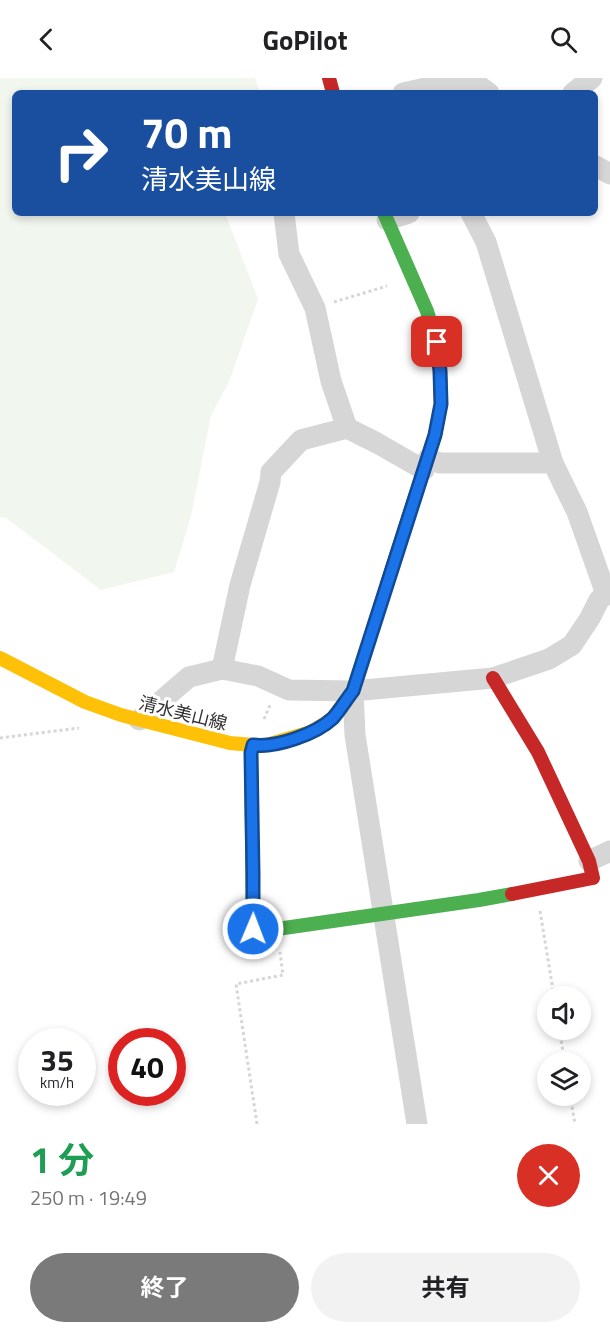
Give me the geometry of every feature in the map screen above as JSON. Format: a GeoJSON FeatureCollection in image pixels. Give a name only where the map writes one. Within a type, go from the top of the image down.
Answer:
{"type":"FeatureCollection","features":[{"type":"Feature","properties":{"kind":"main road","name":"清水美山線"},"geometry":{"type":"LineString","coordinates":[[0,658],[85,702],[121,715],[230,743],[263,746],[311,732],[332,718],[353,691],[426,465],[441,404],[437,342],[427,311],[386,217]]}},
{"type":"Feature","properties":{"kind":"main road"},"geometry":{"type":"LineString","coordinates":[[253,745],[251,753],[253,929],[277,930],[479,900],[593,878],[589,861],[538,752],[493,678]]}},
{"type":"Feature","properties":{"kind":"street"},"geometry":{"type":"LineString","coordinates":[[577,90],[592,78]]}},
{"type":"Feature","properties":{"kind":"street"},"geometry":{"type":"LineString","coordinates":[[415,90],[460,79],[485,90]]}},
{"type":"Feature","properties":{"kind":"street"},"geometry":{"type":"LineString","coordinates":[[284,216],[289,254],[315,308],[331,381],[347,428]]}},
{"type":"Feature","properties":{"kind":"street"},"geometry":{"type":"LineString","coordinates":[[139,720],[189,677],[222,669],[258,676],[289,690],[353,691],[493,678],[549,658],[572,645],[599,600],[608,593],[576,512],[553,463],[486,242],[473,216]]}},
{"type":"Feature","properties":{"kind":"street"},"geometry":{"type":"LineString","coordinates":[[222,669],[240,585],[271,472],[301,440],[347,428],[426,465],[553,463]]}},
{"type":"Feature","properties":{"kind":"street"},"geometry":{"type":"LineString","coordinates":[[353,691],[355,735],[417,1124]]}},
{"type":"Feature","properties":{"kind":"street"},"geometry":{"type":"LineString","coordinates":[[589,861],[610,851]]}},
{"type":"Feature","properties":{"kind":"path"},"geometry":{"type":"LineString","coordinates":[[315,308],[391,284]]}},
{"type":"Feature","properties":{"kind":"path"},"geometry":{"type":"LineString","coordinates":[[253,745],[278,685]]}},
{"type":"Feature","properties":{"kind":"path"},"geometry":{"type":"LineString","coordinates":[[0,738],[89,726]]}},
{"type":"Feature","properties":{"kind":"path"},"geometry":{"type":"LineString","coordinates":[[537,889],[552,986]]}},
{"type":"Feature","properties":{"kind":"path"},"geometry":{"type":"LineString","coordinates":[[257,1124],[236,984],[283,975],[277,930]]}},
{"type":"Feature","properties":{"kind":"path"},"geometry":{"type":"LineString","coordinates":[[572,1106],[575,1124]]}},
{"type":"Feature","properties":{"kind":"shaded area"},"geometry":{"type":"Polygon","coordinates":[[[0,78],[255,78],[259,90],[12,90],[12,216],[226,216],[258,299],[229,382],[211,415],[191,516],[174,572],[101,590],[6,518],[0,517],[0,78]]]}},
{"type":"Feature","properties":{"kind":"traffic: fast"},"geometry":{"type":"LineString","coordinates":[[385,216],[427,311],[433,331]]}},
{"type":"Feature","properties":{"kind":"traffic: fast"},"geometry":{"type":"LineString","coordinates":[[253,745],[251,753],[253,929],[277,929],[512,894]]}},
{"type":"Feature","properties":{"kind":"traffic: slow"},"geometry":{"type":"LineString","coordinates":[[0,658],[85,702],[121,715],[230,743],[263,746],[311,732],[332,719],[353,691],[387,584]]}},
{"type":"Feature","properties":{"kind":"traffic: jam"},"geometry":{"type":"LineString","coordinates":[[329,78],[332,90]]}},
{"type":"Feature","properties":{"kind":"traffic: jam"},"geometry":{"type":"LineString","coordinates":[[387,584],[435,435],[441,404],[437,342],[433,331]]}},
{"type":"Feature","properties":{"kind":"traffic: jam"},"geometry":{"type":"LineString","coordinates":[[493,678],[538,752],[589,861],[593,878],[512,894]]}},
{"type":"Feature","properties":{"kind":"route"},"geometry":{"type":"LineString","coordinates":[[253,929],[251,753],[253,745],[263,746],[297,738],[311,732],[332,718],[353,691],[435,435],[441,404],[437,342]]}}]}
